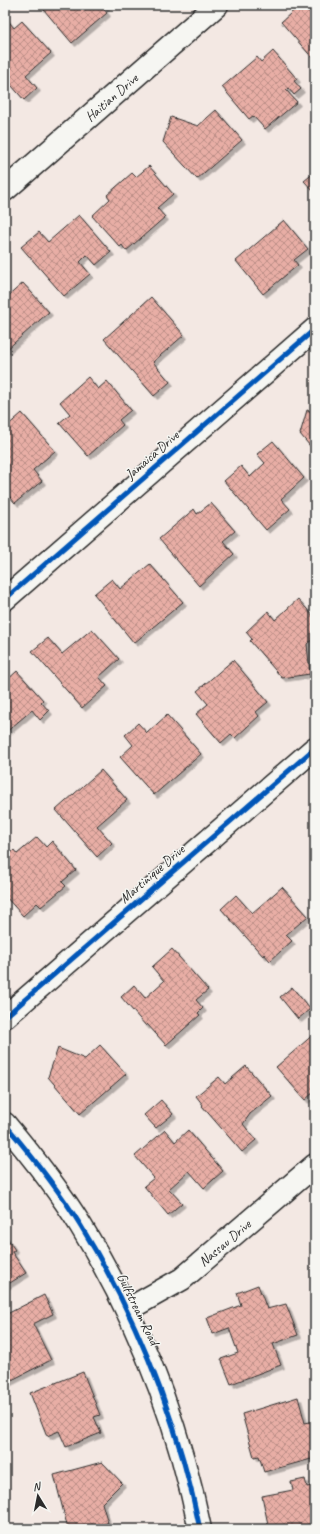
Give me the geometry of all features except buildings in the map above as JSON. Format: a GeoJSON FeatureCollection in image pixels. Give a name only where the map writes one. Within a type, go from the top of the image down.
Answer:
{"type":"FeatureCollection","features":[{"type":"Feature","properties":{"kind":"street","name":"Haitian Drive"},"geometry":{"type":"LineString","coordinates":[[5,190],[217,5]]}},
{"type":"Feature","properties":{"kind":"street","name":"Jamaica Drive"},"geometry":{"type":"LineString","coordinates":[[5,599],[315,329]]}},
{"type":"Feature","properties":{"kind":"street","name":"Martinique Drive"},"geometry":{"type":"LineString","coordinates":[[5,1017],[315,748]]}},
{"type":"Feature","properties":{"kind":"street","name":"Gulfstream Road"},"geometry":{"type":"LineString","coordinates":[[5,1124],[56,1188],[81,1226],[127,1310],[164,1398],[188,1479],[200,1529]]}},
{"type":"Feature","properties":{"kind":"street","name":"Nassau Drive"},"geometry":{"type":"LineString","coordinates":[[127,1310],[182,1280],[315,1165]]}},
{"type":"Feature","properties":{"kind":"cycle path"},"geometry":{"type":"LineString","coordinates":[[5,599],[315,329]]}},
{"type":"Feature","properties":{"kind":"cycle path"},"geometry":{"type":"LineString","coordinates":[[5,1017],[315,748]]}},
{"type":"Feature","properties":{"kind":"cycle path"},"geometry":{"type":"LineString","coordinates":[[5,1124],[64,1199],[102,1261],[121,1298],[154,1372],[168,1411],[191,1489],[200,1529]]}}]}
